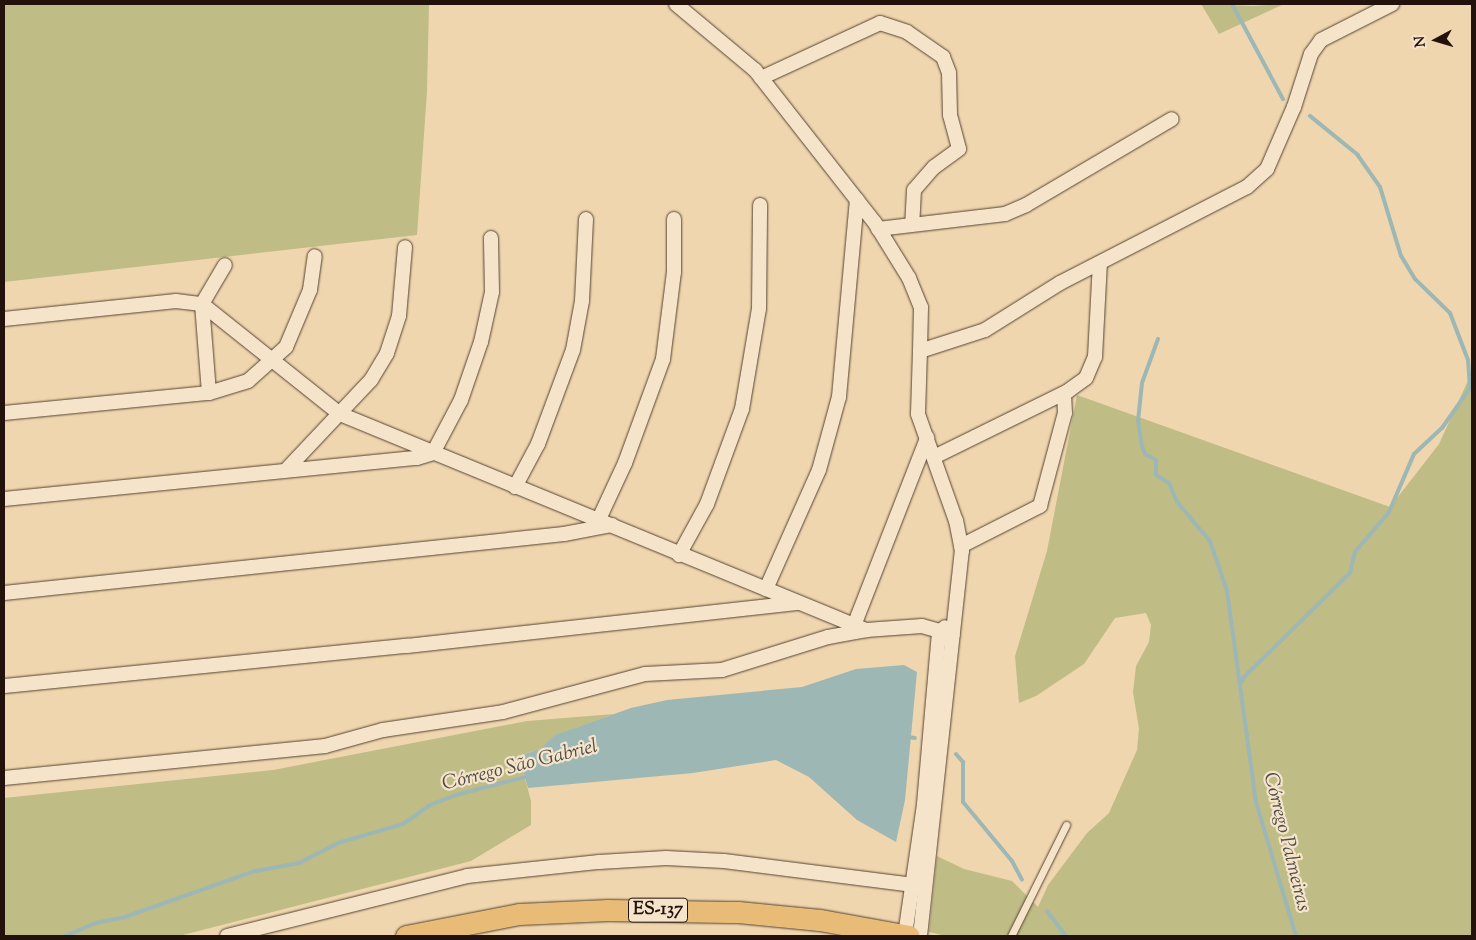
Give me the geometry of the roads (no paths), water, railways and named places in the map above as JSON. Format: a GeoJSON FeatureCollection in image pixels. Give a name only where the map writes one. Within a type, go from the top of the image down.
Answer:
{"type":"FeatureCollection","features":[{"type":"Feature","properties":{"kind":"main road","name":"ES-137"},"geometry":{"type":"LineString","coordinates":[[406,936],[519,914],[608,910],[738,912],[820,920],[911,936]]}},
{"type":"Feature","properties":{"kind":"street"},"geometry":{"type":"LineString","coordinates":[[676,4],[761,78],[878,229],[909,278],[921,307],[916,399],[961,546],[962,576],[954,618],[946,634],[913,885],[911,936]]}},
{"type":"Feature","properties":{"kind":"street"},"geometry":{"type":"LineString","coordinates":[[920,351],[985,330],[1100,263],[1247,187],[1260,175],[1280,142],[1311,54],[1321,40],[1392,4]]}},
{"type":"Feature","properties":{"kind":"street"},"geometry":{"type":"LineString","coordinates":[[761,78],[880,23],[907,32],[943,57],[949,72],[950,114],[959,149],[917,185],[912,199],[912,223]]}},
{"type":"Feature","properties":{"kind":"street"},"geometry":{"type":"LineString","coordinates":[[878,229],[912,223],[999,215],[1026,205],[1172,119]]}},
{"type":"Feature","properties":{"kind":"street"},"geometry":{"type":"LineString","coordinates":[[766,588],[819,470],[839,397],[857,200]]}},
{"type":"Feature","properties":{"kind":"street"},"geometry":{"type":"LineString","coordinates":[[679,555],[707,504],[742,409],[760,308],[760,205]]}},
{"type":"Feature","properties":{"kind":"street"},"geometry":{"type":"LineString","coordinates":[[606,522],[663,359],[674,272],[674,218]]}},
{"type":"Feature","properties":{"kind":"street"},"geometry":{"type":"LineString","coordinates":[[515,487],[538,444],[573,350],[582,301],[586,219]]}},
{"type":"Feature","properties":{"kind":"street"},"geometry":{"type":"LineString","coordinates":[[4,499],[286,469],[417,458],[433,453],[461,400],[480,342],[492,292],[491,238]]}},
{"type":"Feature","properties":{"kind":"street"},"geometry":{"type":"LineString","coordinates":[[286,469],[371,380],[386,352],[399,316],[406,247]]}},
{"type":"Feature","properties":{"kind":"street"},"geometry":{"type":"LineString","coordinates":[[4,413],[210,393],[248,380],[286,347],[301,318],[310,290],[315,256]]}},
{"type":"Feature","properties":{"kind":"street"},"geometry":{"type":"LineString","coordinates":[[934,457],[1064,394],[1086,378],[1095,357],[1100,263]]}},
{"type":"Feature","properties":{"kind":"street"},"geometry":{"type":"LineString","coordinates":[[210,393],[202,304],[226,265]]}},
{"type":"Feature","properties":{"kind":"street"},"geometry":{"type":"LineString","coordinates":[[4,319],[176,301],[202,304],[271,361],[340,414],[515,487],[606,522],[679,555],[861,626]]}},
{"type":"Feature","properties":{"kind":"street"},"geometry":{"type":"LineString","coordinates":[[961,546],[1040,506],[1065,413],[1064,394]]}},
{"type":"Feature","properties":{"kind":"street"},"geometry":{"type":"LineString","coordinates":[[861,626],[927,438]]}},
{"type":"Feature","properties":{"kind":"street"},"geometry":{"type":"LineString","coordinates":[[4,593],[564,534],[606,522]]}},
{"type":"Feature","properties":{"kind":"street"},"geometry":{"type":"LineString","coordinates":[[4,686],[407,646],[798,602]]}},
{"type":"Feature","properties":{"kind":"street"},"geometry":{"type":"LineString","coordinates":[[4,778],[325,746],[383,730],[503,712],[645,674],[722,670],[861,626],[922,626],[946,634]]}},
{"type":"Feature","properties":{"kind":"street"},"geometry":{"type":"LineString","coordinates":[[911,936],[946,634]]}},
{"type":"Feature","properties":{"kind":"street"},"geometry":{"type":"LineString","coordinates":[[227,936],[467,876],[600,862],[666,858],[724,861],[913,885]]}},
{"type":"Feature","properties":{"kind":"lane"},"geometry":{"type":"LineString","coordinates":[[1011,936],[1066,825]]}},
{"type":"Feature","properties":{"kind":"water"},"geometry":{"type":"Polygon","coordinates":[[[904,665],[917,672],[905,800],[896,842],[857,820],[809,777],[776,760],[693,773],[528,788],[519,756],[540,749],[555,735],[631,708],[667,700],[802,687],[856,669],[904,665]]]}},
{"type":"Feature","properties":{"kind":"waterway","name":"Córrego Palmeiras"},"geometry":{"type":"LineString","coordinates":[[1232,4],[1283,99]]}},
{"type":"Feature","properties":{"kind":"waterway","name":"Córrego Palmeiras"},"geometry":{"type":"LineString","coordinates":[[1240,685],[1244,677],[1350,573],[1355,552],[1389,512],[1414,454],[1442,428],[1470,388],[1468,360],[1450,313],[1415,279],[1401,256],[1380,187],[1358,155],[1310,116]]}},
{"type":"Feature","properties":{"kind":"waterway"},"geometry":{"type":"LineString","coordinates":[[1158,339],[1142,383],[1138,421],[1142,446],[1145,454],[1156,460],[1156,475],[1169,483],[1177,502],[1210,541],[1227,591],[1256,802],[1296,936]]}},
{"type":"Feature","properties":{"kind":"waterway","name":"Córrego São Gabriel"},"geometry":{"type":"LineString","coordinates":[[908,737],[915,738]]}},
{"type":"Feature","properties":{"kind":"waterway","name":"Córrego São Gabriel"},"geometry":{"type":"LineString","coordinates":[[956,754],[963,762],[963,802],[1012,861],[1022,880]]}},
{"type":"Feature","properties":{"kind":"waterway","name":"Córrego São Gabriel"},"geometry":{"type":"LineString","coordinates":[[65,936],[95,923],[125,917],[255,871],[299,863],[338,843],[403,824],[430,805],[456,795],[529,776]]}},
{"type":"Feature","properties":{"kind":"waterway","name":"Córrego São Gabriel"},"geometry":{"type":"LineString","coordinates":[[1047,911],[1066,936]]}}]}
